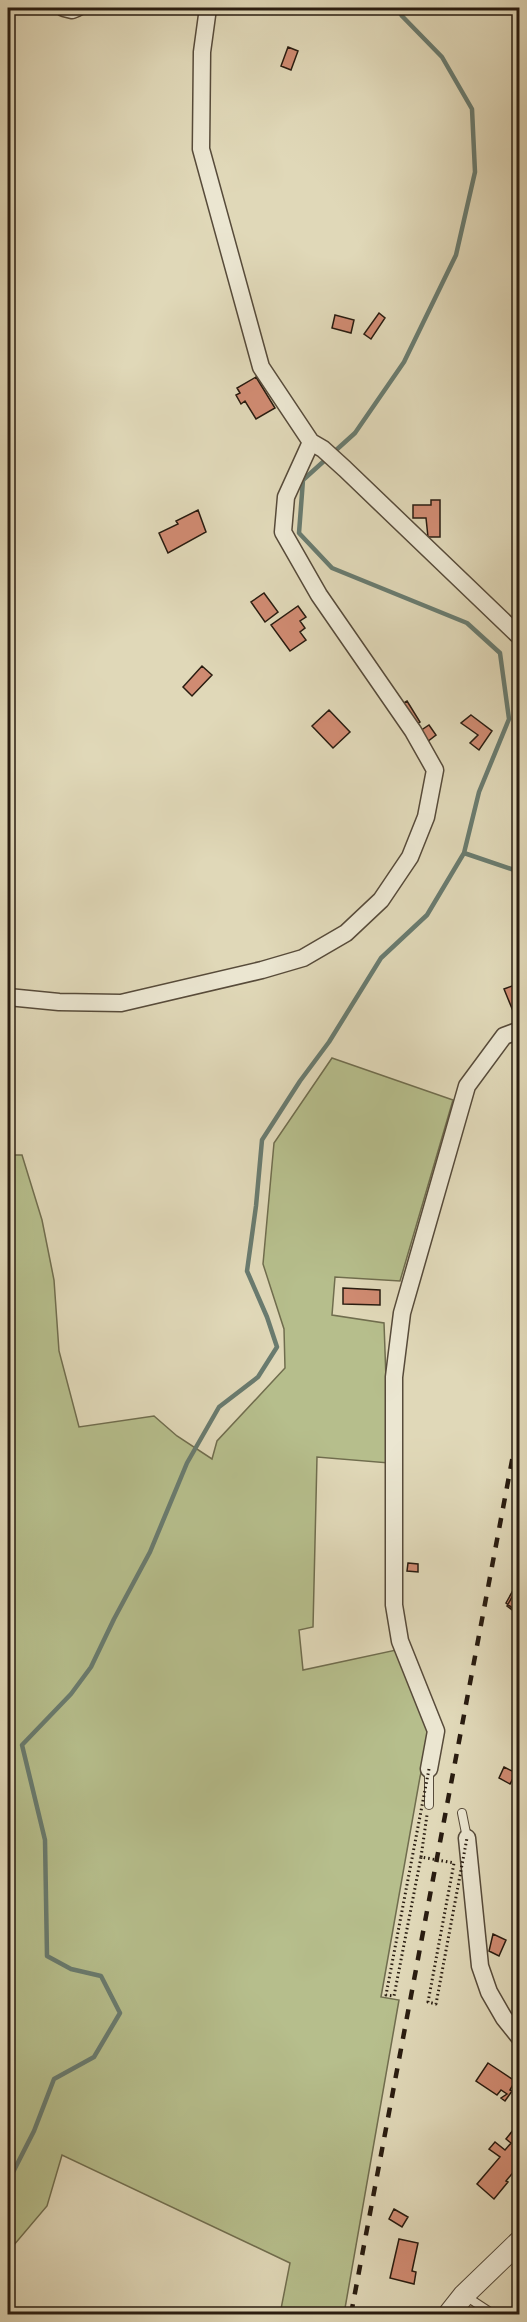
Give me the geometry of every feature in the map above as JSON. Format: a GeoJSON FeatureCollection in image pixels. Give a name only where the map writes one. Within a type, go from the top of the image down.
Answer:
{"type":"FeatureCollection","features":[{"type":"Feature","properties":{"kind":"street"},"geometry":{"type":"LineString","coordinates":[[64,8],[72,10],[77,8]]}},
{"type":"Feature","properties":{"kind":"street"},"geometry":{"type":"LineString","coordinates":[[208,8],[202,52],[201,149],[261,367],[316,446],[345,469],[519,637]]}},
{"type":"Feature","properties":{"kind":"street"},"geometry":{"type":"LineString","coordinates":[[8,997],[59,1002],[121,1003],[262,970],[303,958],[346,933],[381,900],[410,857],[426,817],[435,770],[413,731],[319,596],[283,532],[286,497],[316,446]]}},
{"type":"Feature","properties":{"kind":"street"},"geometry":{"type":"LineString","coordinates":[[429,1770],[436,1731],[400,1641],[394,1605],[394,1377],[402,1312],[467,1086],[504,1036],[519,1030]]}},
{"type":"Feature","properties":{"kind":"street"},"geometry":{"type":"LineString","coordinates":[[467,1838],[480,1966],[489,1992],[519,2038]]}},
{"type":"Feature","properties":{"kind":"street"},"geometry":{"type":"LineString","coordinates":[[449,2314],[464,2295],[519,2241]]}},
{"type":"Feature","properties":{"kind":"lane"},"geometry":{"type":"LineString","coordinates":[[429,1770],[429,1804]]}},
{"type":"Feature","properties":{"kind":"lane"},"geometry":{"type":"LineString","coordinates":[[462,1813],[467,1838]]}},
{"type":"Feature","properties":{"kind":"lane"},"geometry":{"type":"LineString","coordinates":[[464,2295],[493,2314]]}},
{"type":"Feature","properties":{"kind":"path"},"geometry":{"type":"LineString","coordinates":[[429,1770],[386,1995],[394,1996],[429,1804]]}},
{"type":"Feature","properties":{"kind":"path"},"geometry":{"type":"LineString","coordinates":[[421,1857],[454,1863],[428,2002],[436,2004],[467,1838]]}},
{"type":"Feature","properties":{"kind":"green space"},"geometry":{"type":"Polygon","coordinates":[[[332,1058],[453,1100],[400,1281],[335,1277],[332,1315],[384,1323],[389,1463],[317,1457],[313,1627],[299,1630],[303,1670],[396,1650],[430,1737],[420,1777],[381,1997],[399,2000],[344,2314],[280,2314],[290,2263],[62,2155],[47,2206],[8,2252],[8,1155],[22,1155],[42,1220],[54,1280],[59,1351],[79,1427],[154,1416],[177,1436],[212,1459],[217,1441],[285,1368],[284,1329],[263,1264],[274,1143],[332,1058]]]}},
{"type":"Feature","properties":{"kind":"building"},"geometry":{"type":"Polygon","coordinates":[[[288,47],[298,51],[291,70],[281,66],[288,47]]]}},
{"type":"Feature","properties":{"kind":"building"},"geometry":{"type":"Polygon","coordinates":[[[379,313],[385,318],[371,339],[364,334],[379,313]]]}},
{"type":"Feature","properties":{"kind":"building"},"geometry":{"type":"Polygon","coordinates":[[[335,315],[354,320],[351,333],[332,328],[335,315]]]}},
{"type":"Feature","properties":{"kind":"building"},"geometry":{"type":"Polygon","coordinates":[[[256,377],[275,408],[256,419],[245,401],[241,404],[236,395],[240,393],[237,388],[256,377]]]}},
{"type":"Feature","properties":{"kind":"building"},"geometry":{"type":"Polygon","coordinates":[[[431,500],[440,500],[440,537],[428,537],[426,518],[413,518],[413,505],[431,505],[431,500]]]}},
{"type":"Feature","properties":{"kind":"building"},"geometry":{"type":"Polygon","coordinates":[[[198,510],[206,532],[168,553],[159,533],[178,524],[176,521],[198,510]]]}},
{"type":"Feature","properties":{"kind":"building"},"geometry":{"type":"Polygon","coordinates":[[[264,593],[278,612],[265,622],[251,602],[264,593]]]}},
{"type":"Feature","properties":{"kind":"building"},"geometry":{"type":"Polygon","coordinates":[[[298,606],[306,617],[300,621],[305,628],[300,632],[306,640],[290,651],[271,625],[298,606]]]}},
{"type":"Feature","properties":{"kind":"building"},"geometry":{"type":"Polygon","coordinates":[[[202,666],[212,675],[192,696],[183,687],[202,666]]]}},
{"type":"Feature","properties":{"kind":"building"},"geometry":{"type":"Polygon","coordinates":[[[407,701],[420,722],[415,725],[402,704],[407,701]]]}},
{"type":"Feature","properties":{"kind":"building"},"geometry":{"type":"Polygon","coordinates":[[[329,710],[350,732],[333,748],[312,726],[329,710]]]}},
{"type":"Feature","properties":{"kind":"building"},"geometry":{"type":"Polygon","coordinates":[[[471,715],[492,731],[479,750],[470,743],[478,735],[461,723],[471,715]]]}},
{"type":"Feature","properties":{"kind":"building"},"geometry":{"type":"Polygon","coordinates":[[[429,725],[436,735],[427,742],[420,731],[429,725]]]}},
{"type":"Feature","properties":{"kind":"building"},"geometry":{"type":"Polygon","coordinates":[[[520,983],[520,1008],[513,1011],[504,989],[520,983]]]}},
{"type":"Feature","properties":{"kind":"building"},"geometry":{"type":"Polygon","coordinates":[[[343,1288],[380,1290],[380,1305],[343,1304],[343,1288]]]}},
{"type":"Feature","properties":{"kind":"building"},"geometry":{"type":"Polygon","coordinates":[[[408,1563],[418,1564],[418,1572],[407,1571],[408,1563]]]}},
{"type":"Feature","properties":{"kind":"building"},"geometry":{"type":"Polygon","coordinates":[[[517,1583],[520,1585],[520,1614],[506,1603],[517,1583]]]}},
{"type":"Feature","properties":{"kind":"building"},"geometry":{"type":"Polygon","coordinates":[[[518,1586],[520,1587],[520,1616],[507,1606],[518,1586]]]}},
{"type":"Feature","properties":{"kind":"building"},"geometry":{"type":"Polygon","coordinates":[[[504,1767],[516,1773],[510,1784],[499,1778],[504,1767]]]}},
{"type":"Feature","properties":{"kind":"building"},"geometry":{"type":"Polygon","coordinates":[[[493,1934],[506,1940],[499,1956],[489,1951],[493,1934]]]}},
{"type":"Feature","properties":{"kind":"building"},"geometry":{"type":"Polygon","coordinates":[[[488,2063],[515,2081],[505,2101],[501,2098],[507,2094],[501,2090],[497,2095],[476,2081],[488,2063]]]}},
{"type":"Feature","properties":{"kind":"building"},"geometry":{"type":"Polygon","coordinates":[[[517,2125],[520,2126],[520,2164],[494,2199],[477,2184],[500,2157],[489,2149],[495,2142],[505,2150],[511,2143],[506,2139],[517,2125]]]}},
{"type":"Feature","properties":{"kind":"building"},"geometry":{"type":"Polygon","coordinates":[[[394,2209],[408,2217],[402,2227],[389,2219],[394,2209]]]}},
{"type":"Feature","properties":{"kind":"building"},"geometry":{"type":"Polygon","coordinates":[[[399,2239],[418,2243],[412,2271],[416,2272],[414,2284],[390,2278],[399,2239]]]}},
{"type":"Feature","properties":{"kind":"building"},"geometry":{"type":"Polygon","coordinates":[[[520,2297],[520,2314],[511,2308],[520,2297]]]}},
{"type":"Feature","properties":{"kind":"waterway"},"geometry":{"type":"LineString","coordinates":[[8,2182],[34,2131],[54,2079],[94,2057],[120,2013],[101,1976],[71,1969],[47,1956],[45,1840],[22,1745],[71,1694],[91,1667],[150,1552],[187,1463],[219,1407],[258,1377],[277,1347],[247,1271],[262,1140],[300,1081],[329,1042],[381,958],[427,915],[464,853],[479,792],[509,719],[500,653],[467,623],[332,568],[299,533],[303,480],[355,433],[404,362],[456,255],[475,172],[472,109],[442,57],[397,8]]}},
{"type":"Feature","properties":{"kind":"waterway"},"geometry":{"type":"LineString","coordinates":[[464,853],[520,872]]}},
{"type":"Feature","properties":{"kind":"railway"},"geometry":{"type":"LineString","coordinates":[[351,2314],[520,1418]]}}]}
